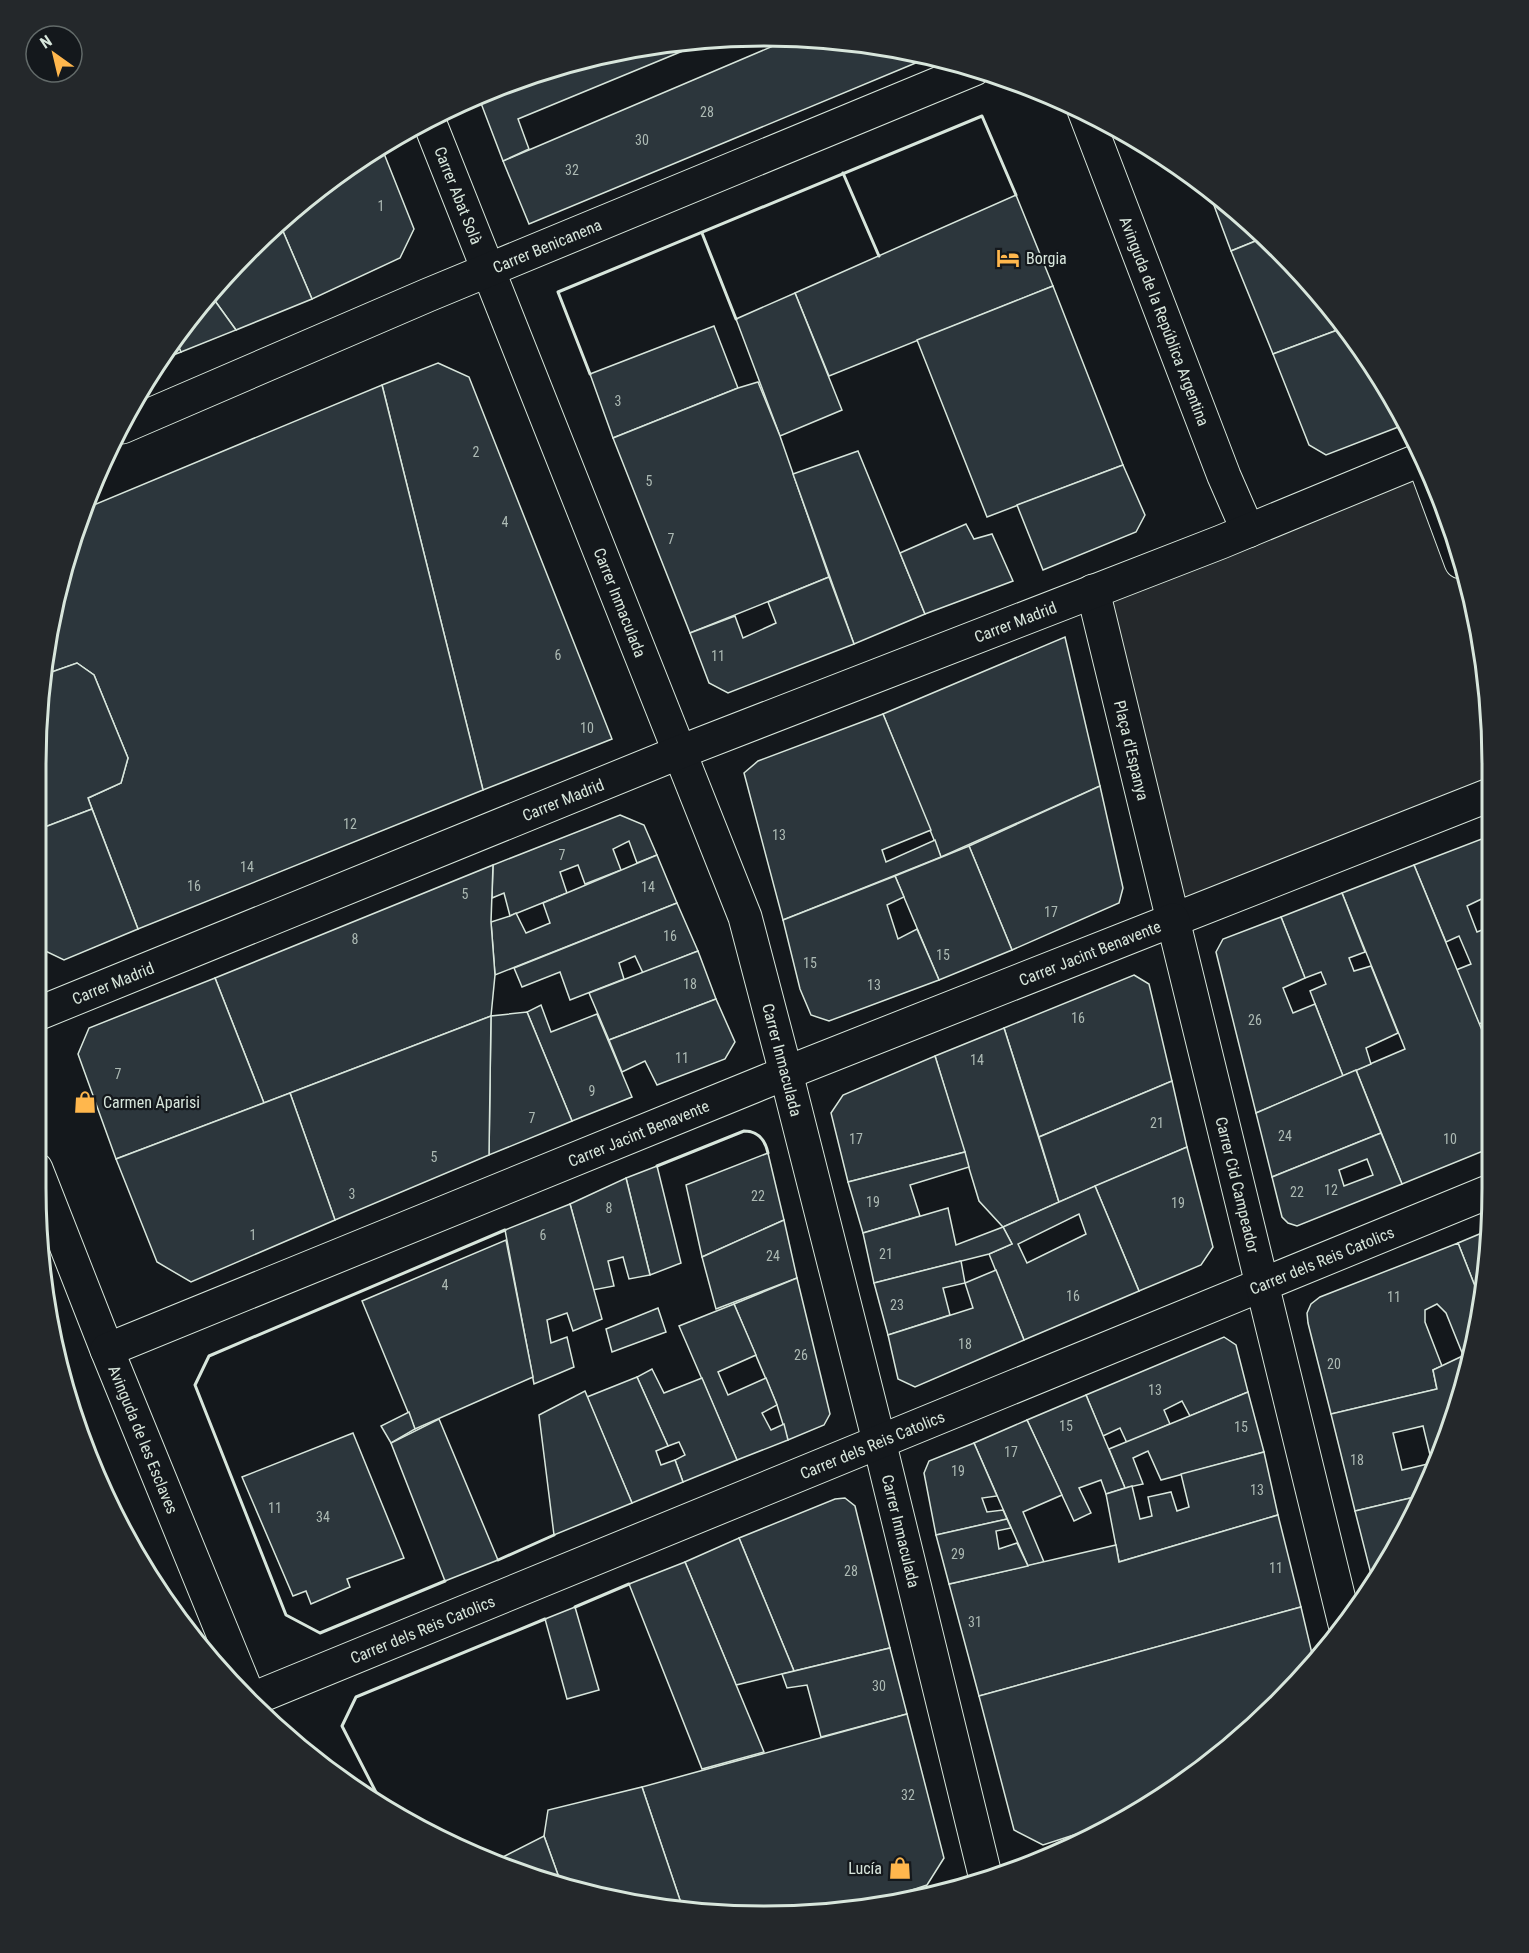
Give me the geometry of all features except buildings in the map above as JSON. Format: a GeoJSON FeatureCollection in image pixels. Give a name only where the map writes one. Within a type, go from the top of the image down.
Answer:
{"type":"FeatureCollection","features":[{"type":"Feature","properties":{"kind":"street","name":"Carrer Benicanena"},"geometry":{"type":"LineString","coordinates":[[134,422],[488,270],[961,74]]}},
{"type":"Feature","properties":{"kind":"street","name":"Avinguda de la República Argentina"},"geometry":{"type":"LineString","coordinates":[[1090,125],[1220,465],[1248,531]]}},
{"type":"Feature","properties":{"kind":"street","name":"Carrer Abat Solà"},"geometry":{"type":"LineString","coordinates":[[432,129],[488,270]]}},
{"type":"Feature","properties":{"kind":"street","name":"Carrer Inmaculada"},"geometry":{"type":"LineString","coordinates":[[488,270],[745,917],[879,1441],[984,1871]]}},
{"type":"Feature","properties":{"kind":"street"},"geometry":{"type":"LineString","coordinates":[[1093,591],[1248,531],[1415,462]]}},
{"type":"Feature","properties":{"kind":"street","name":"Carrer Madrid"},"geometry":{"type":"LineString","coordinates":[[46,1010],[680,752],[1093,591]]}},
{"type":"Feature","properties":{"kind":"street","name":"Plaça d'Espanya"},"geometry":{"type":"LineString","coordinates":[[1093,591],[1173,920]]}},
{"type":"Feature","properties":{"kind":"street"},"geometry":{"type":"LineString","coordinates":[[1173,920],[1482,798]]}},
{"type":"Feature","properties":{"kind":"street","name":"Carrer Jacint Benavente"},"geometry":{"type":"LineString","coordinates":[[107,1350],[786,1073],[1173,920]]}},
{"type":"Feature","properties":{"kind":"street","name":"Carrer Cid Campeador"},"geometry":{"type":"LineString","coordinates":[[1173,920],[1342,1614]]}},
{"type":"Feature","properties":{"kind":"street","name":"Avinguda de les Esclaves"},"geometry":{"type":"LineString","coordinates":[[46,1195],[240,1678]]}},
{"type":"Feature","properties":{"kind":"street","name":"Carrer dels Reis Catolics"},"geometry":{"type":"LineString","coordinates":[[259,1698],[1482,1195]]}},
{"type":"Feature","properties":{"kind":"shaded area"},"geometry":{"type":"Polygon","coordinates":[[[1415,462],[1444,534],[1469,624],[1481,718],[1482,798],[1173,920],[1093,591],[1415,462]]]}},
{"type":"Feature","properties":{"kind":"wall"},"geometry":{"type":"LineString","coordinates":[[590,374],[558,292],[982,116],[1016,195]]}},
{"type":"Feature","properties":{"kind":"wall"},"geometry":{"type":"LineString","coordinates":[[843,173],[879,256]]}},
{"type":"Feature","properties":{"kind":"wall"},"geometry":{"type":"LineString","coordinates":[[702,233],[736,319]]}},
{"type":"Feature","properties":{"kind":"wall"},"geometry":{"type":"LineString","coordinates":[[657,1166],[744,1131],[753,1132],[760,1137],[768,1153]]}},
{"type":"Feature","properties":{"kind":"wall"},"geometry":{"type":"LineString","coordinates":[[445,1581],[320,1633],[286,1615],[195,1385],[209,1356],[505,1230]]}},
{"type":"Feature","properties":{"kind":"wall"},"geometry":{"type":"LineString","coordinates":[[498,1560],[554,1535]]}},
{"type":"Feature","properties":{"kind":"wall"},"geometry":{"type":"LineString","coordinates":[[575,1607],[629,1584]]}},
{"type":"Feature","properties":{"kind":"wall"},"geometry":{"type":"LineString","coordinates":[[375,1791],[342,1726],[356,1697],[545,1619]]}},
{"type":"Feature","properties":{"kind":"place","name":"Borgia"},"geometry":{"type":"Point","coordinates":[1008,258]}},
{"type":"Feature","properties":{"kind":"place","name":"Carmen Aparisi"},"geometry":{"type":"Point","coordinates":[85,1102]}},
{"type":"Feature","properties":{"kind":"place","name":"Lucía"},"geometry":{"type":"Point","coordinates":[900,1868]}}]}
